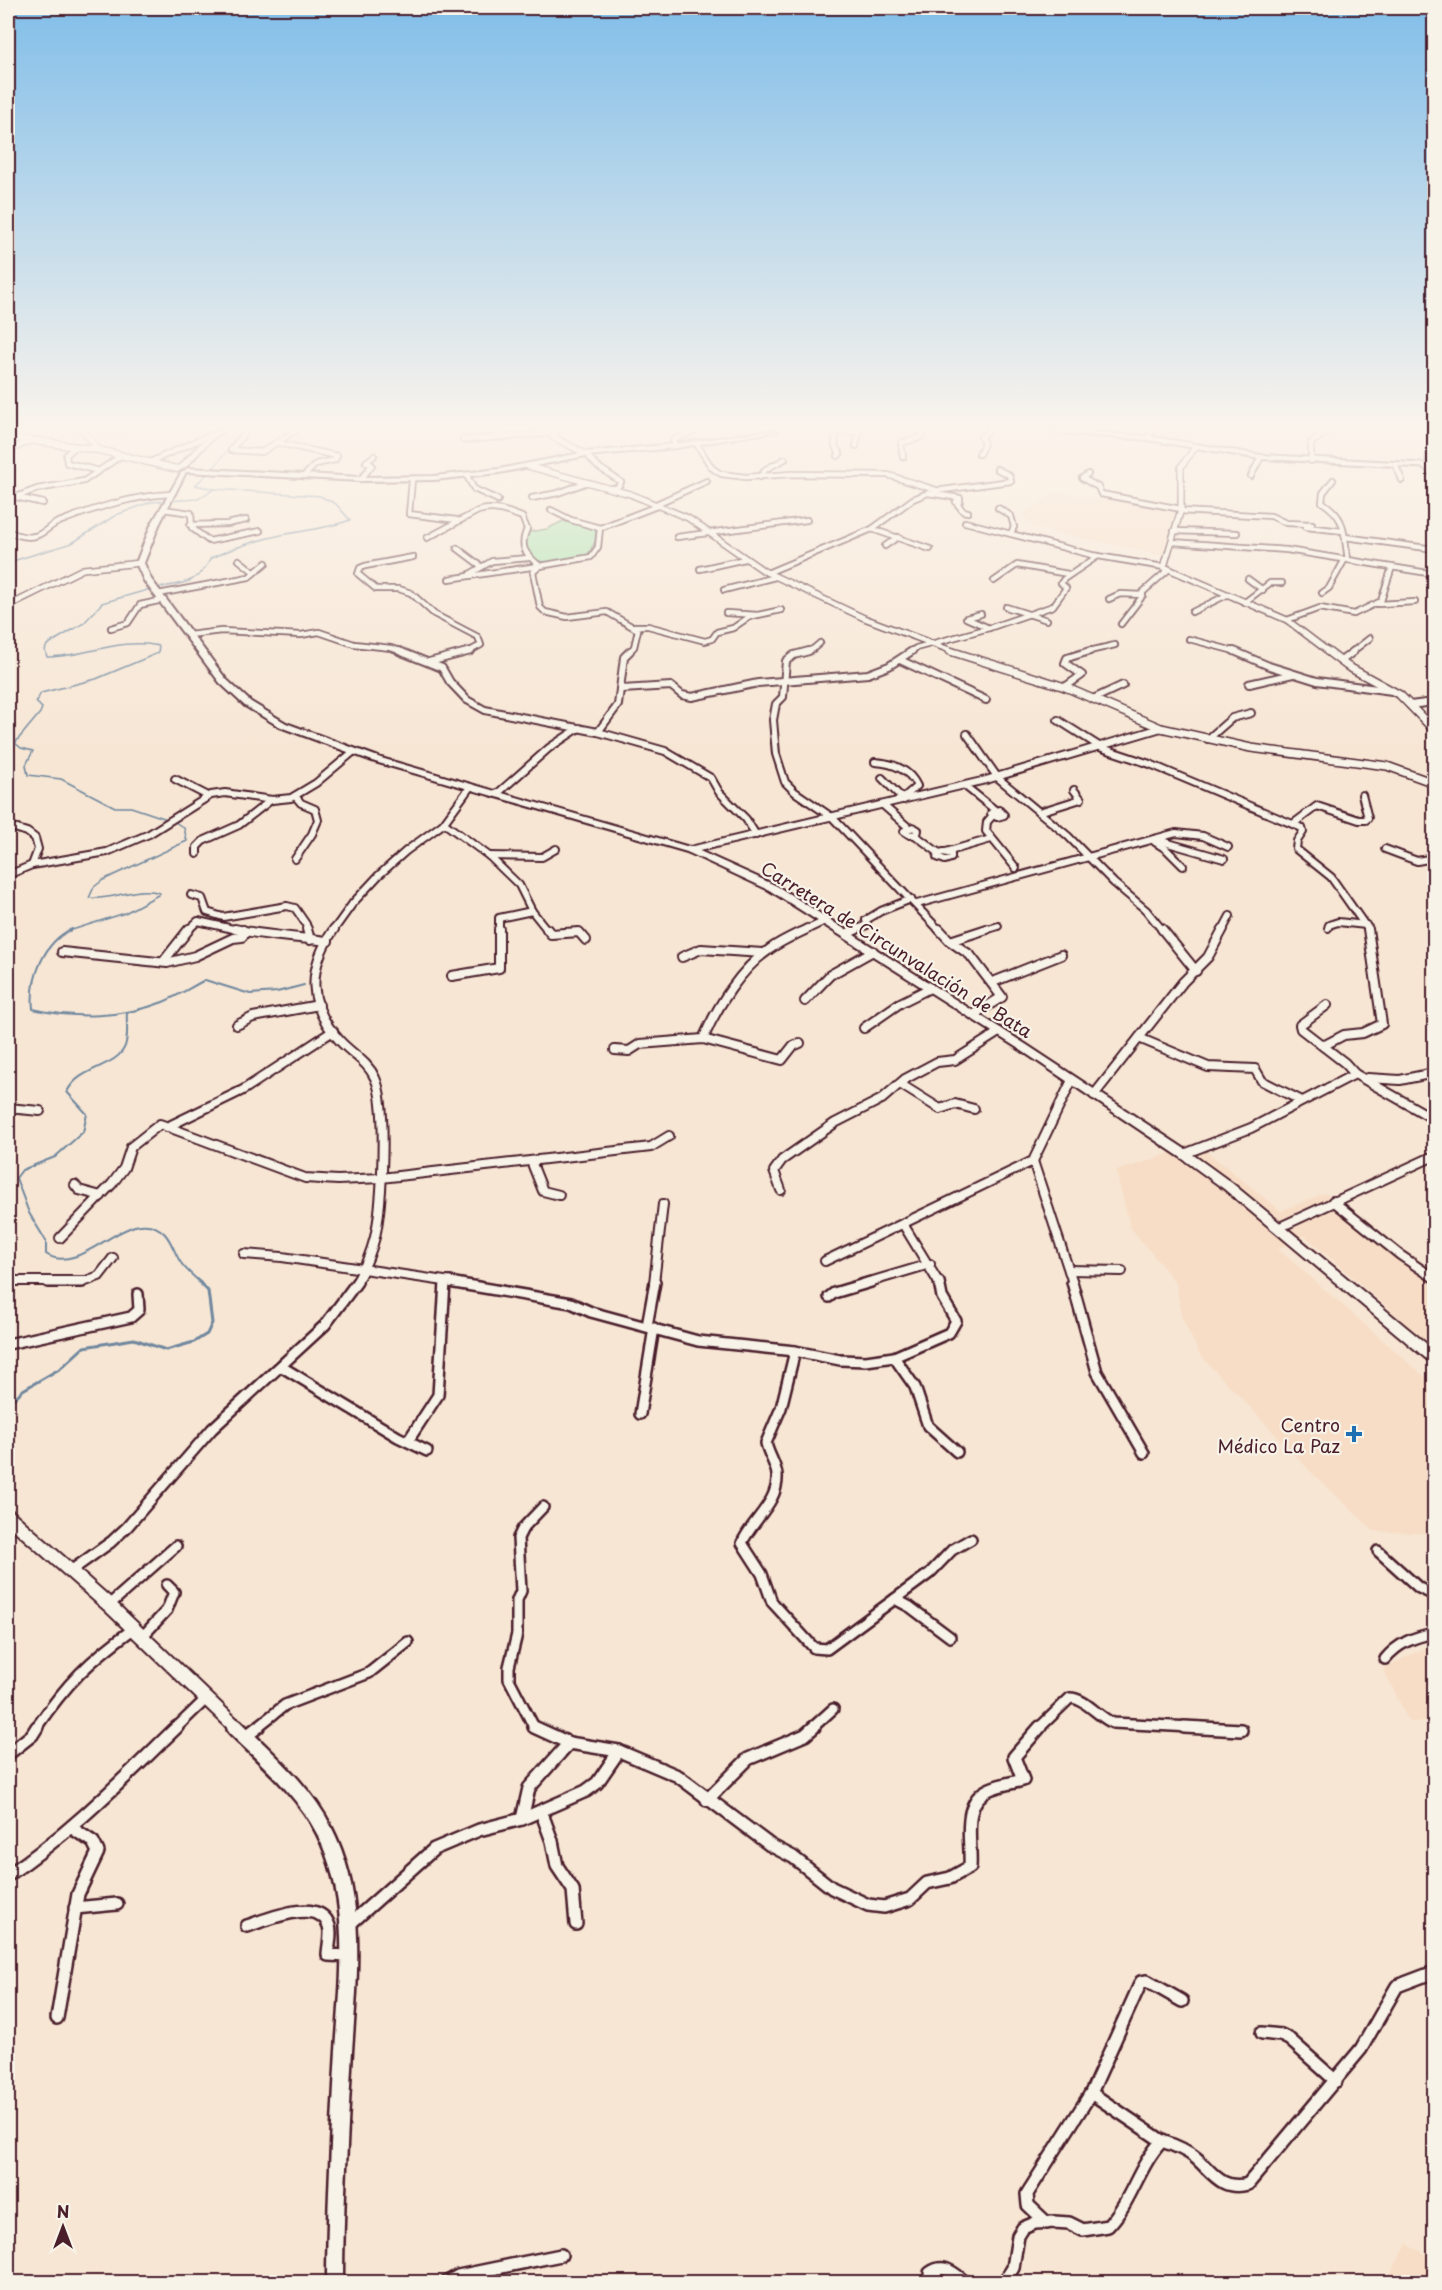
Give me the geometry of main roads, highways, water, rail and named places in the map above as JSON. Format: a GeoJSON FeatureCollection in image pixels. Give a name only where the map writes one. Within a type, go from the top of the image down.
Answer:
{"type":"FeatureCollection","features":[{"type":"Feature","properties":{"kind":"main road","name":"Carretera de Circunvalación de Bata"},"geometry":{"type":"LineString","coordinates":[[151,538],[140,563],[157,592],[223,681],[248,704],[283,725],[353,752],[690,849],[753,877],[973,1015],[1184,1154],[1278,1228],[1434,1357]]}},
{"type":"Feature","properties":{"kind":"main road"},"geometry":{"type":"LineString","coordinates":[[8,1516],[72,1570],[207,1698],[291,1784],[323,1828],[342,1874],[350,1925],[335,2214],[335,2283]]}},
{"type":"Feature","properties":{"kind":"waterway"},"geometry":{"type":"LineString","coordinates":[[8,590],[13,585],[11,567],[16,560],[72,543],[80,538]]}},
{"type":"Feature","properties":{"kind":"waterway"},"geometry":{"type":"LineString","coordinates":[[157,588],[189,581],[201,573],[211,558],[270,538]]}},
{"type":"Feature","properties":{"kind":"waterway"},"geometry":{"type":"LineString","coordinates":[[151,589],[102,603],[84,623],[47,645],[45,650],[47,657],[131,644],[145,644],[159,646],[158,653],[96,679],[41,693],[36,702],[42,708],[40,713],[15,743],[21,748],[33,751],[26,765],[28,775],[61,779],[115,807],[131,807],[167,819]]}},
{"type":"Feature","properties":{"kind":"waterway"},"geometry":{"type":"LineString","coordinates":[[69,931],[125,913],[160,893],[142,891],[89,898],[94,887],[103,880],[187,841],[184,828],[172,820]]}},
{"type":"Feature","properties":{"kind":"waterway"},"geometry":{"type":"LineString","coordinates":[[72,929],[53,943],[40,963],[34,986],[33,1009],[65,1014],[115,1014],[163,1002],[205,980],[250,994],[277,992],[304,985]]}},
{"type":"Feature","properties":{"kind":"waterway"},"geometry":{"type":"LineString","coordinates":[[127,1012],[127,1038],[121,1053],[80,1077],[67,1092],[87,1114],[83,1132],[55,1157],[22,1170],[16,1178],[29,1213],[46,1241],[46,1254],[60,1259],[75,1256],[137,1225],[152,1226],[165,1234],[181,1263],[201,1283]]}},
{"type":"Feature","properties":{"kind":"waterway"},"geometry":{"type":"LineString","coordinates":[[8,1404],[23,1390],[61,1368],[84,1347],[134,1339],[166,1350],[194,1342],[207,1334],[212,1323],[208,1291],[199,1282]]}},
{"type":"Feature","properties":{"kind":"place","name":"Centro Médico La Paz"},"geometry":{"type":"Point","coordinates":[1354,1434]}}]}
